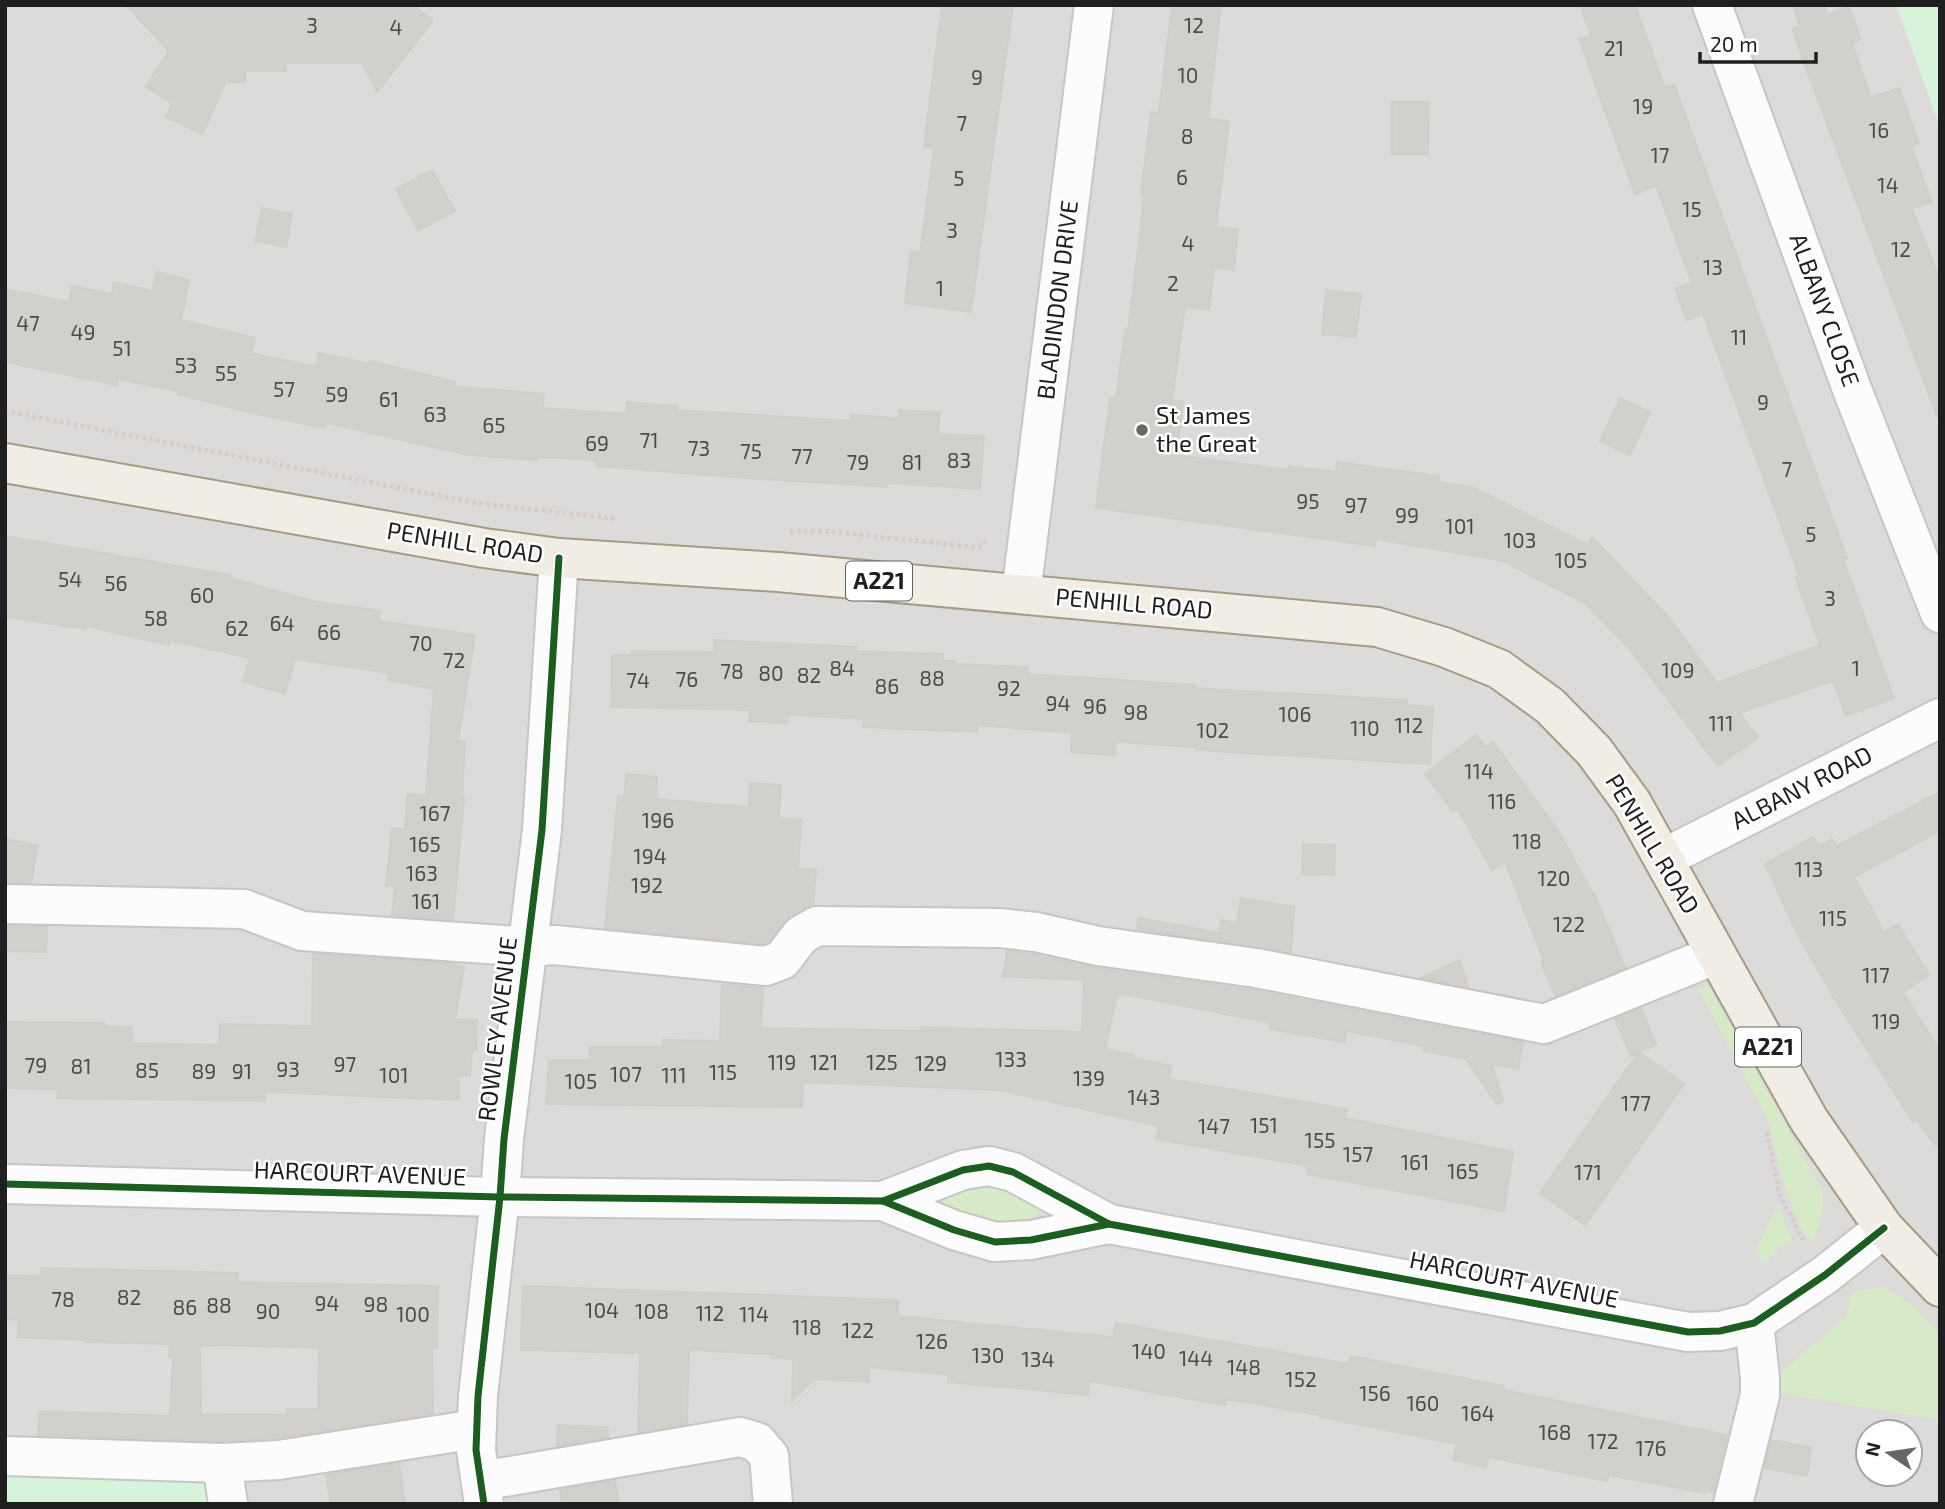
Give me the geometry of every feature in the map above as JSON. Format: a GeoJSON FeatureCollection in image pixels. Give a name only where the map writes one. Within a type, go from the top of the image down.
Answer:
{"type":"FeatureCollection","features":[{"type":"Feature","properties":{"kind":"main road","name":"PENHILL ROAD"},"geometry":{"type":"LineString","coordinates":[[5,463],[472,546],[559,558],[778,572],[1377,627],[1444,647],[1499,669],[1550,706],[1594,751],[1632,803],[1809,1120],[1884,1228],[1940,1287]]}},
{"type":"Feature","properties":{"kind":"street","name":"BLADINDON DRIVE"},"geometry":{"type":"LineString","coordinates":[[1021,594],[1094,5]]}},
{"type":"Feature","properties":{"kind":"street","name":"ALBANY CLOSE"},"geometry":{"type":"LineString","coordinates":[[1712,5],[1853,392],[1940,613]]}},
{"type":"Feature","properties":{"kind":"street","name":"ROWLEY AVENUE"},"geometry":{"type":"LineString","coordinates":[[483,1492],[476,1429],[504,1139],[542,830],[559,558]]}},
{"type":"Feature","properties":{"kind":"street","name":"ALBANY ROAD"},"geometry":{"type":"LineString","coordinates":[[1664,858],[1940,718]]}},
{"type":"Feature","properties":{"kind":"street"},"geometry":{"type":"LineString","coordinates":[[5,904],[244,909],[302,931],[529,947],[555,945],[766,966],[782,960],[801,935],[817,926],[1000,928],[1036,932],[1098,946],[1256,968],[1544,1024],[1715,954]]}},
{"type":"Feature","properties":{"kind":"street","name":"HARCOURT AVENUE"},"geometry":{"type":"LineString","coordinates":[[883,1201],[963,1170],[989,1166],[1013,1172],[1109,1224],[1688,1332],[1720,1331],[1754,1323],[1825,1275],[1884,1228]]}},
{"type":"Feature","properties":{"kind":"street","name":"HARCOURT AVENUE"},"geometry":{"type":"LineString","coordinates":[[5,1184],[500,1197],[883,1201],[954,1230],[995,1242],[1031,1240],[1109,1224]]}},
{"type":"Feature","properties":{"kind":"street"},"geometry":{"type":"LineString","coordinates":[[1733,1504],[1760,1395],[1754,1323]]}},
{"type":"Feature","properties":{"kind":"street"},"geometry":{"type":"LineString","coordinates":[[5,1456],[222,1463],[279,1460],[476,1429]]}},
{"type":"Feature","properties":{"kind":"street"},"geometry":{"type":"LineString","coordinates":[[483,1492],[740,1437],[757,1442],[769,1456],[773,1504]]}},
{"type":"Feature","properties":{"kind":"street"},"geometry":{"type":"LineString","coordinates":[[222,1463],[228,1504]]}},
{"type":"Feature","properties":{"kind":"path"},"geometry":{"type":"LineString","coordinates":[[5,411],[477,503],[628,521]]}},
{"type":"Feature","properties":{"kind":"path"},"geometry":{"type":"LineString","coordinates":[[788,531],[826,531],[973,547],[979,547],[995,534]]}},
{"type":"Feature","properties":{"kind":"path"},"geometry":{"type":"LineString","coordinates":[[1763,1123],[1769,1135],[1779,1194],[1810,1251]]}},
{"type":"Feature","properties":{"kind":"shaded area"},"geometry":{"type":"Polygon","coordinates":[[[5,5],[1940,5],[1940,1504],[214,1504],[5,1469],[5,5]]]}},
{"type":"Feature","properties":{"kind":"green space"},"geometry":{"type":"Polygon","coordinates":[[[1896,5],[1940,5],[1940,127],[1896,5]]]}},
{"type":"Feature","properties":{"kind":"green space"},"geometry":{"type":"Polygon","coordinates":[[[1708,985],[1822,1190],[1820,1223],[1811,1240],[1802,1232],[1798,1222],[1781,1174],[1768,1119],[1699,990],[1708,985]]]}},
{"type":"Feature","properties":{"kind":"green space"},"geometry":{"type":"Polygon","coordinates":[[[992,1186],[1025,1196],[1043,1210],[1027,1220],[998,1223],[956,1215],[943,1202],[960,1191],[992,1186]]]}},
{"type":"Feature","properties":{"kind":"green space"},"geometry":{"type":"Polygon","coordinates":[[[1778,1205],[1793,1243],[1789,1246],[1785,1242],[1764,1264],[1755,1252],[1778,1205]]]}},
{"type":"Feature","properties":{"kind":"green space"},"geometry":{"type":"Polygon","coordinates":[[[1884,1287],[1911,1304],[1940,1334],[1940,1420],[1776,1392],[1776,1377],[1847,1316],[1852,1292],[1884,1287]]]}},
{"type":"Feature","properties":{"kind":"green space"},"geometry":{"type":"Polygon","coordinates":[[[5,1469],[202,1473],[214,1504],[5,1504],[5,1469]]]}},
{"type":"Feature","properties":{"kind":"building"},"geometry":{"type":"Polygon","coordinates":[[[126,5],[413,5],[433,21],[377,92],[362,63],[286,63],[286,71],[245,71],[245,82],[226,82],[202,134],[166,117],[172,103],[146,87],[169,51],[126,5]]]}},
{"type":"Feature","properties":{"kind":"building"},"geometry":{"type":"Polygon","coordinates":[[[942,5],[1013,5],[971,312],[905,303],[911,251],[920,252],[934,148],[924,147],[942,5]]]}},
{"type":"Feature","properties":{"kind":"building"},"geometry":{"type":"Polygon","coordinates":[[[1172,5],[1221,5],[1208,119],[1229,121],[1216,227],[1238,229],[1234,270],[1214,268],[1209,310],[1185,307],[1172,400],[1183,402],[1176,455],[1288,470],[1289,466],[1336,472],[1337,462],[1439,476],[1438,482],[1474,488],[1588,545],[1592,537],[1669,618],[1717,683],[1820,645],[1795,577],[1799,575],[1703,314],[1687,320],[1675,289],[1692,283],[1656,186],[1635,194],[1579,39],[1591,35],[1580,5],[1635,5],[1665,88],[1674,84],[1847,558],[1843,559],[1894,698],[1846,716],[1833,681],[1739,713],[1758,737],[1718,766],[1629,648],[1585,603],[1503,561],[1376,539],[1375,546],[1096,508],[1110,398],[1116,399],[1125,330],[1128,330],[1151,112],[1159,113],[1172,5]]]}},
{"type":"Feature","properties":{"kind":"building"},"geometry":{"type":"Polygon","coordinates":[[[1793,5],[1824,5],[1827,15],[1849,6],[1861,39],[1852,43],[1871,98],[1899,88],[1919,143],[1911,146],[1932,202],[1912,208],[1940,280],[1940,415],[1937,416],[1803,60],[1793,29],[1800,26],[1793,5]]]}},
{"type":"Feature","properties":{"kind":"building"},"geometry":{"type":"Polygon","coordinates":[[[1392,102],[1429,102],[1428,154],[1392,154],[1392,102]]]}},
{"type":"Feature","properties":{"kind":"building"},"geometry":{"type":"Polygon","coordinates":[[[432,170],[455,211],[418,231],[396,189],[432,170]]]}},
{"type":"Feature","properties":{"kind":"building"},"geometry":{"type":"Polygon","coordinates":[[[262,208],[292,214],[286,247],[255,241],[262,208]]]}},
{"type":"Feature","properties":{"kind":"building"},"geometry":{"type":"Polygon","coordinates":[[[157,272],[189,280],[181,320],[255,338],[251,353],[316,367],[319,353],[370,364],[370,361],[455,382],[454,386],[544,394],[543,408],[626,414],[627,402],[677,406],[677,410],[851,421],[851,415],[899,418],[899,410],[940,412],[938,434],[984,436],[980,489],[887,483],[887,487],[745,478],[597,466],[597,461],[569,458],[537,457],[537,460],[468,455],[327,423],[325,428],[252,413],[178,394],[178,391],[118,379],[117,385],[5,362],[5,289],[69,302],[72,286],[112,294],[114,282],[152,291],[157,272]]]}},
{"type":"Feature","properties":{"kind":"building"},"geometry":{"type":"Polygon","coordinates":[[[1326,290],[1361,294],[1356,337],[1322,334],[1326,290]]]}},
{"type":"Feature","properties":{"kind":"building"},"geometry":{"type":"Polygon","coordinates":[[[1620,399],[1650,412],[1630,455],[1600,441],[1620,399]]]}},
{"type":"Feature","properties":{"kind":"building"},"geometry":{"type":"Polygon","coordinates":[[[5,536],[231,575],[230,578],[312,601],[381,611],[379,621],[475,635],[458,741],[465,741],[464,798],[453,920],[392,915],[395,886],[386,886],[392,828],[405,829],[408,794],[426,795],[434,689],[388,680],[389,673],[295,659],[285,694],[243,681],[250,658],[170,640],[169,645],[86,626],[86,629],[5,617],[5,536]]]}},
{"type":"Feature","properties":{"kind":"building"},"geometry":{"type":"Polygon","coordinates":[[[714,640],[857,647],[856,651],[943,654],[943,661],[955,661],[955,664],[1028,667],[1028,674],[1195,685],[1194,688],[1407,700],[1407,705],[1433,707],[1430,764],[1196,750],[1196,747],[1116,742],[1115,755],[1071,752],[1072,733],[978,725],[977,732],[863,727],[864,719],[788,715],[787,723],[749,721],[750,710],[611,707],[612,655],[632,655],[632,651],[714,652],[714,640]]]}},
{"type":"Feature","properties":{"kind":"building"},"geometry":{"type":"Polygon","coordinates":[[[1476,735],[1485,747],[1493,742],[1557,829],[1598,902],[1625,968],[1555,996],[1505,862],[1492,870],[1457,808],[1453,811],[1425,774],[1476,735]]]}},
{"type":"Feature","properties":{"kind":"building"},"geometry":{"type":"Polygon","coordinates":[[[626,774],[657,777],[656,799],[749,807],[750,783],[781,785],[779,818],[801,820],[798,868],[816,870],[813,905],[790,916],[768,942],[763,944],[605,928],[618,796],[624,796],[626,774]]]}},
{"type":"Feature","properties":{"kind":"building"},"geometry":{"type":"Polygon","coordinates":[[[1940,792],[1940,831],[1854,877],[1884,932],[1898,924],[1929,975],[1903,992],[1940,1051],[1940,1151],[1916,1119],[1913,1122],[1836,1001],[1799,937],[1765,864],[1813,837],[1819,846],[1832,839],[1837,846],[1940,792]]]}},
{"type":"Feature","properties":{"kind":"building"},"geometry":{"type":"Polygon","coordinates":[[[5,839],[38,845],[31,883],[5,882],[5,839]]]}},
{"type":"Feature","properties":{"kind":"building"},"geometry":{"type":"Polygon","coordinates":[[[1303,844],[1335,845],[1334,875],[1302,874],[1303,844]]]}},
{"type":"Feature","properties":{"kind":"building"},"geometry":{"type":"Polygon","coordinates":[[[1241,898],[1294,907],[1291,953],[1136,929],[1139,918],[1219,933],[1221,920],[1237,923],[1241,898]]]}},
{"type":"Feature","properties":{"kind":"building"},"geometry":{"type":"Polygon","coordinates":[[[5,926],[47,927],[46,952],[5,951],[5,926]]]}},
{"type":"Feature","properties":{"kind":"building"},"geometry":{"type":"Polygon","coordinates":[[[1007,951],[1095,968],[1252,990],[1523,1042],[1518,1069],[1492,1064],[1503,1101],[1497,1104],[1466,1059],[1423,1051],[1424,1046],[1347,1031],[1345,1042],[1270,1029],[1271,1023],[1118,993],[1105,1049],[1172,1066],[1169,1079],[1347,1109],[1345,1118],[1513,1152],[1504,1211],[1307,1174],[1308,1166],[1156,1139],[1159,1126],[1000,1090],[803,1082],[802,1107],[546,1104],[549,1060],[589,1060],[590,1047],[663,1047],[663,1040],[720,1041],[722,984],[763,988],[761,1028],[921,1031],[921,1027],[1082,1032],[1084,980],[1003,976],[1007,951]]]}},
{"type":"Feature","properties":{"kind":"building"},"geometry":{"type":"Polygon","coordinates":[[[313,954],[449,963],[464,967],[455,1019],[477,1020],[476,1050],[472,1050],[470,1076],[459,1076],[459,1100],[265,1092],[265,1101],[57,1098],[58,1089],[5,1088],[5,1022],[104,1023],[104,1026],[132,1027],[132,1043],[219,1045],[220,1024],[312,1026],[313,954]]]}},
{"type":"Feature","properties":{"kind":"building"},"geometry":{"type":"Polygon","coordinates":[[[1460,960],[1468,987],[1421,978],[1460,960]]]}},
{"type":"Feature","properties":{"kind":"building"},"geometry":{"type":"Polygon","coordinates":[[[1641,1008],[1656,1045],[1639,1052],[1684,1084],[1585,1225],[1540,1193],[1638,1053],[1631,1056],[1615,1019],[1641,1008]]]}},
{"type":"Feature","properties":{"kind":"building"},"geometry":{"type":"Polygon","coordinates":[[[41,1268],[238,1273],[238,1282],[438,1286],[437,1348],[432,1348],[433,1414],[277,1438],[222,1441],[38,1435],[39,1411],[170,1416],[173,1357],[169,1357],[170,1344],[18,1337],[18,1320],[5,1319],[5,1275],[41,1276],[41,1268]],[[200,1346],[201,1414],[287,1415],[287,1409],[318,1409],[319,1348],[200,1346]]]}},
{"type":"Feature","properties":{"kind":"building"},"geometry":{"type":"Polygon","coordinates":[[[523,1286],[898,1300],[898,1316],[1113,1337],[1116,1323],[1349,1364],[1351,1356],[1504,1386],[1504,1390],[1727,1435],[1713,1492],[1705,1493],[1609,1475],[1607,1481],[1488,1457],[1486,1467],[1453,1460],[1456,1444],[1320,1415],[1226,1399],[1225,1405],[1089,1381],[1088,1395],[948,1382],[949,1375],[869,1367],[869,1382],[814,1379],[792,1401],[793,1359],[771,1358],[771,1354],[689,1350],[687,1424],[638,1432],[640,1353],[521,1350],[523,1286]]]}},
{"type":"Feature","properties":{"kind":"building"},"geometry":{"type":"Polygon","coordinates":[[[558,1425],[607,1427],[609,1437],[557,1446],[558,1425]]]}},
{"type":"Feature","properties":{"kind":"building"},"geometry":{"type":"Polygon","coordinates":[[[1771,1440],[1811,1447],[1807,1476],[1764,1468],[1771,1440]]]}},
{"type":"Feature","properties":{"kind":"building"},"geometry":{"type":"Polygon","coordinates":[[[399,1463],[405,1504],[331,1504],[326,1475],[399,1463]]]}},
{"type":"Feature","properties":{"kind":"building"},"geometry":{"type":"Polygon","coordinates":[[[615,1480],[619,1504],[562,1504],[560,1490],[615,1480]]]}},
{"type":"Feature","properties":{"kind":"cycle path"},"geometry":{"type":"LineString","coordinates":[[484,1504],[476,1450],[478,1396],[504,1139],[542,830],[559,558]]}},
{"type":"Feature","properties":{"kind":"cycle path"},"geometry":{"type":"LineString","coordinates":[[883,1201],[963,1170],[989,1166],[1013,1172],[1109,1224],[1688,1332],[1720,1331],[1754,1323],[1825,1275],[1884,1228]]}},
{"type":"Feature","properties":{"kind":"cycle path"},"geometry":{"type":"LineString","coordinates":[[5,1184],[500,1197],[883,1201],[954,1230],[995,1242],[1031,1240],[1109,1224]]}},
{"type":"Feature","properties":{"kind":"place","name":"St James the Great"},"geometry":{"type":"Point","coordinates":[1142,430]}}]}
